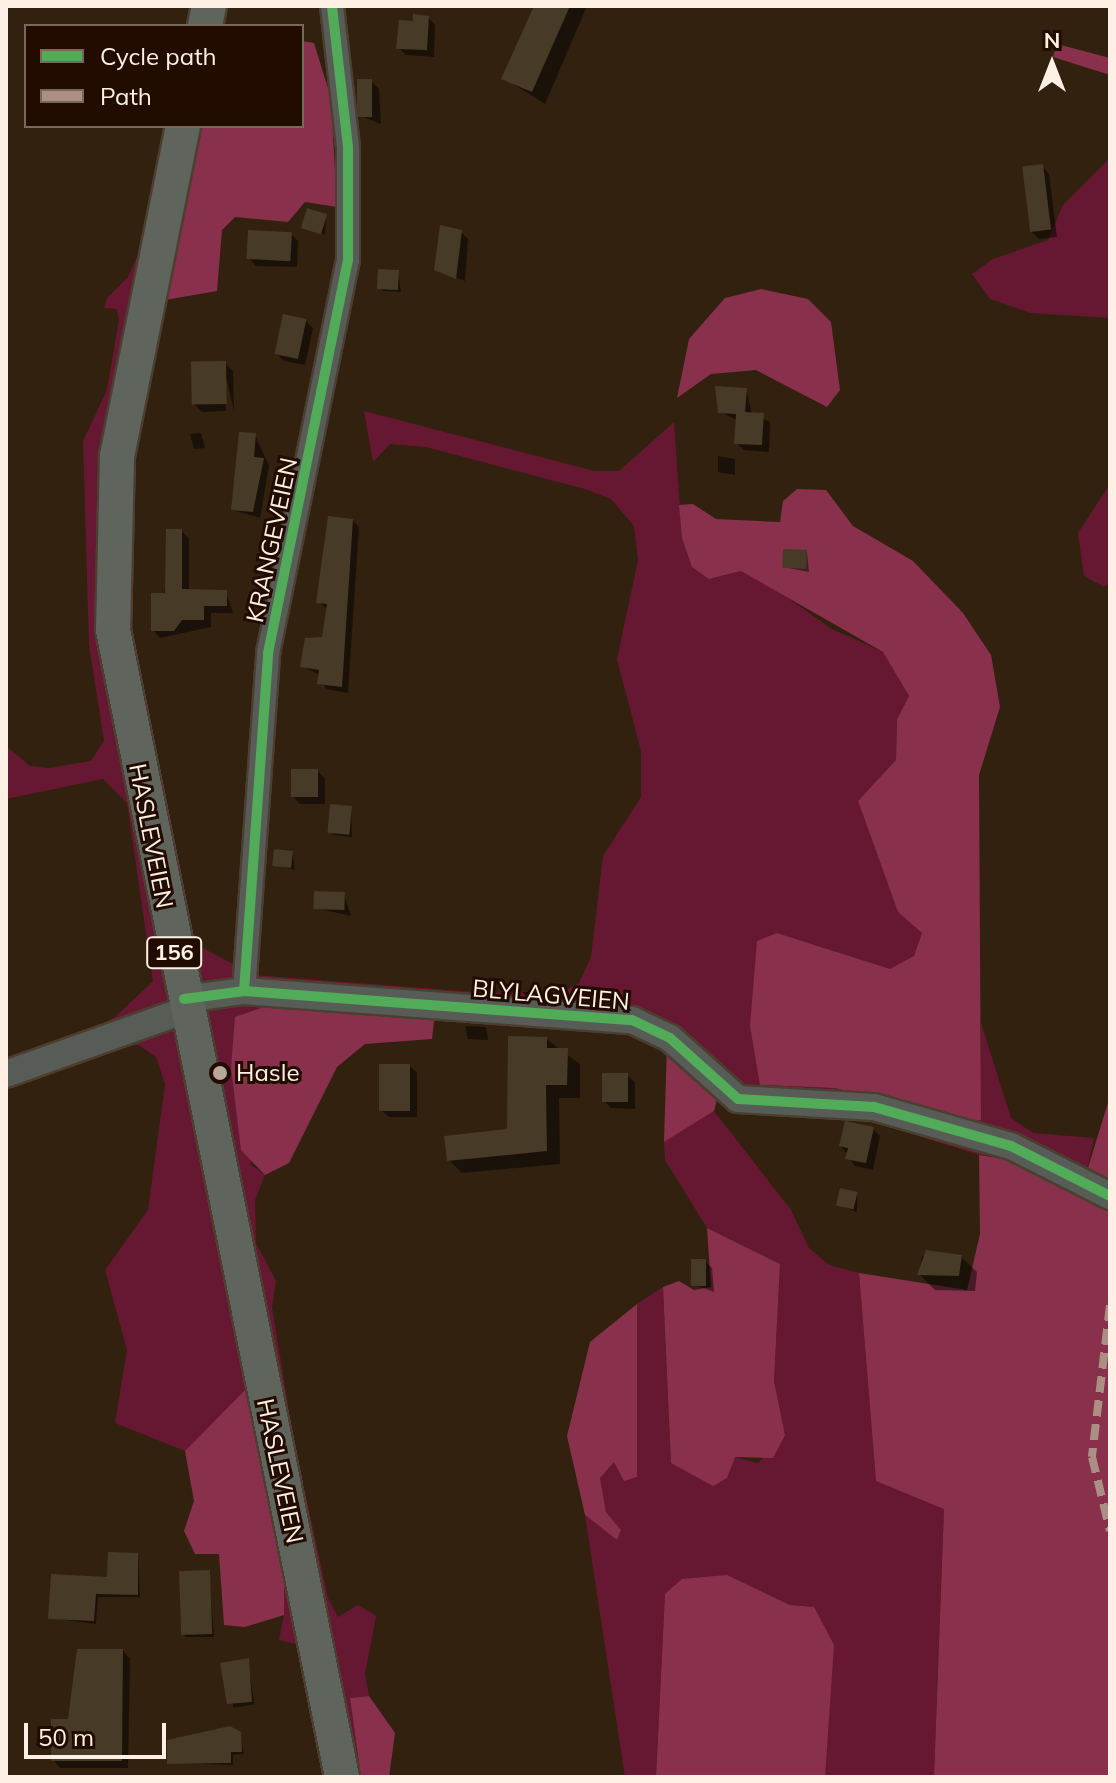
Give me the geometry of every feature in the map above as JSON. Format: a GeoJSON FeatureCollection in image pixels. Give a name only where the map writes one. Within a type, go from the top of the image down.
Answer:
{"type":"FeatureCollection","features":[{"type":"Feature","properties":{"kind":"main road","name":"HASLEVEIEN"},"geometry":{"type":"LineString","coordinates":[[183,128],[117,456],[109,579],[119,678],[342,1777]]}},
{"type":"Feature","properties":{"kind":"street","name":"KRANGEVEIEN"},"geometry":{"type":"LineString","coordinates":[[244,991],[268,653],[348,260],[348,147],[332,6]]}},
{"type":"Feature","properties":{"kind":"street","name":"BLYLAGVEIEN"},"geometry":{"type":"LineString","coordinates":[[6,1074],[185,1004],[244,991],[632,1020],[670,1038],[738,1099],[874,1107],[1011,1146],[1110,1196]]}},
{"type":"Feature","properties":{"kind":"shaded area"},"geometry":{"type":"Polygon","coordinates":[[[304,41],[314,43],[331,98],[337,207],[305,202],[288,222],[235,217],[222,230],[217,291],[165,300],[200,128],[304,128],[304,41]]]}},
{"type":"Feature","properties":{"kind":"shaded area"},"geometry":{"type":"Polygon","coordinates":[[[1057,44],[1110,58],[1110,75],[1053,57],[1057,44]]]}},
{"type":"Feature","properties":{"kind":"shaded area"},"geometry":{"type":"Polygon","coordinates":[[[166,128],[200,128],[131,475],[132,654],[193,943],[254,975],[488,993],[565,990],[579,983],[591,957],[603,856],[641,797],[641,751],[617,659],[638,560],[634,526],[611,499],[585,489],[426,447],[390,444],[373,462],[364,411],[594,471],[619,471],[674,422],[682,538],[709,579],[741,571],[772,587],[832,629],[883,652],[909,696],[897,718],[896,760],[858,801],[898,912],[922,933],[914,957],[890,969],[777,933],[760,1085],[835,1088],[980,1120],[981,1023],[1011,1118],[1033,1133],[1094,1138],[1087,1171],[979,1155],[839,1111],[761,1114],[732,1106],[679,1054],[631,1025],[320,1003],[250,1164],[265,1175],[255,1200],[256,1243],[276,1281],[272,1307],[294,1442],[328,1598],[338,1617],[358,1605],[376,1616],[365,1674],[369,1696],[350,1698],[361,1777],[330,1777],[308,1676],[296,1644],[279,1640],[284,1615],[244,1391],[185,1451],[115,1423],[127,1350],[105,1270],[148,1210],[165,1084],[156,1057],[139,1045],[117,1045],[6,1084],[45,1051],[114,1018],[153,981],[127,803],[103,779],[6,799],[6,746],[30,766],[49,768],[91,761],[104,741],[89,645],[83,441],[107,390],[119,320],[117,309],[104,308],[107,298],[128,277],[146,236],[166,128]]]}},
{"type":"Feature","properties":{"kind":"shaded area"},"geometry":{"type":"Polygon","coordinates":[[[1110,158],[1110,318],[1031,313],[990,299],[972,274],[993,259],[1048,240],[1063,205],[1110,158]]]}},
{"type":"Feature","properties":{"kind":"shaded area"},"geometry":{"type":"Polygon","coordinates":[[[761,289],[808,299],[831,322],[840,390],[827,407],[756,370],[711,374],[677,398],[689,339],[725,298],[761,289]]]}},
{"type":"Feature","properties":{"kind":"shaded area"},"geometry":{"type":"Polygon","coordinates":[[[1110,484],[1110,583],[1104,587],[1084,576],[1078,533],[1110,484]]]}},
{"type":"Feature","properties":{"kind":"shaded area"},"geometry":{"type":"Polygon","coordinates":[[[797,489],[826,490],[853,526],[913,561],[963,613],[991,655],[1000,707],[979,775],[981,1120],[960,1123],[835,1088],[760,1085],[750,1026],[757,941],[777,933],[890,969],[914,956],[922,933],[898,912],[858,801],[896,760],[897,719],[909,696],[883,652],[741,571],[709,579],[692,567],[682,538],[679,505],[693,504],[716,519],[780,522],[783,501],[797,489]]]}},
{"type":"Feature","properties":{"kind":"shaded area"},"geometry":{"type":"Polygon","coordinates":[[[267,1006],[435,1013],[432,1039],[365,1044],[337,1067],[289,1163],[265,1175],[241,1150],[231,1068],[235,1017],[267,1006]]]}},
{"type":"Feature","properties":{"kind":"shaded area"},"geometry":{"type":"Polygon","coordinates":[[[667,1045],[718,1096],[714,1111],[664,1142],[667,1045]]]}},
{"type":"Feature","properties":{"kind":"shaded area"},"geometry":{"type":"Polygon","coordinates":[[[1110,1096],[1110,1777],[934,1777],[944,1509],[876,1481],[859,1273],[967,1290],[980,1234],[979,1155],[1087,1171],[1110,1096]]]}},
{"type":"Feature","properties":{"kind":"shaded area"},"geometry":{"type":"Polygon","coordinates":[[[714,1111],[791,1210],[809,1248],[829,1265],[859,1273],[876,1481],[944,1508],[934,1777],[825,1777],[814,1607],[790,1605],[727,1575],[665,1594],[656,1777],[625,1777],[585,1515],[617,1540],[621,1530],[606,1512],[600,1478],[605,1464],[614,1462],[637,1477],[637,1304],[663,1287],[671,1463],[726,1465],[735,1457],[758,1463],[785,1435],[774,1381],[780,1264],[707,1228],[665,1160],[664,1142],[714,1111]]]}},
{"type":"Feature","properties":{"kind":"shaded area"},"geometry":{"type":"Polygon","coordinates":[[[707,1228],[780,1264],[774,1381],[785,1435],[773,1458],[735,1457],[727,1478],[713,1486],[671,1463],[663,1287],[679,1281],[694,1290],[711,1287],[707,1228]]]}},
{"type":"Feature","properties":{"kind":"shaded area"},"geometry":{"type":"Polygon","coordinates":[[[637,1304],[637,1477],[624,1481],[614,1462],[600,1478],[606,1512],[621,1530],[617,1540],[585,1515],[567,1436],[590,1342],[637,1304]]]}},
{"type":"Feature","properties":{"kind":"shaded area"},"geometry":{"type":"Polygon","coordinates":[[[245,1390],[284,1573],[284,1615],[245,1627],[224,1625],[219,1554],[195,1554],[184,1531],[194,1501],[185,1451],[245,1390]]]}},
{"type":"Feature","properties":{"kind":"shaded area"},"geometry":{"type":"Polygon","coordinates":[[[727,1575],[790,1605],[814,1607],[834,1645],[825,1777],[656,1777],[665,1594],[682,1579],[727,1575]]]}},
{"type":"Feature","properties":{"kind":"shaded area"},"geometry":{"type":"Polygon","coordinates":[[[369,1696],[395,1733],[389,1777],[361,1777],[350,1698],[369,1696]]]}},
{"type":"Feature","properties":{"kind":"building"},"geometry":{"type":"Polygon","coordinates":[[[534,6],[570,6],[532,92],[501,79],[534,6]]]}},
{"type":"Feature","properties":{"kind":"building"},"geometry":{"type":"Polygon","coordinates":[[[413,14],[429,16],[427,50],[396,49],[399,20],[413,21],[413,14]]]}},
{"type":"Feature","properties":{"kind":"building"},"geometry":{"type":"Polygon","coordinates":[[[357,79],[372,79],[372,117],[357,117],[357,79]]]}},
{"type":"Feature","properties":{"kind":"building"},"geometry":{"type":"Polygon","coordinates":[[[1043,164],[1051,230],[1030,232],[1022,167],[1043,164]]]}},
{"type":"Feature","properties":{"kind":"building"},"geometry":{"type":"Polygon","coordinates":[[[307,208],[327,214],[321,234],[301,228],[307,208]]]}},
{"type":"Feature","properties":{"kind":"building"},"geometry":{"type":"Polygon","coordinates":[[[440,225],[462,230],[456,279],[434,270],[440,225]]]}},
{"type":"Feature","properties":{"kind":"building"},"geometry":{"type":"Polygon","coordinates":[[[248,230],[292,232],[290,261],[246,259],[248,230]]]}},
{"type":"Feature","properties":{"kind":"building"},"geometry":{"type":"Polygon","coordinates":[[[378,269],[399,270],[398,290],[377,289],[378,269]]]}},
{"type":"Feature","properties":{"kind":"building"},"geometry":{"type":"Polygon","coordinates":[[[283,314],[306,319],[298,359],[274,354],[283,314]]]}},
{"type":"Feature","properties":{"kind":"building"},"geometry":{"type":"Polygon","coordinates":[[[226,361],[227,404],[192,405],[191,362],[226,361]]]}},
{"type":"Feature","properties":{"kind":"building"},"geometry":{"type":"Polygon","coordinates":[[[715,386],[747,388],[745,412],[764,413],[762,445],[734,444],[736,414],[718,413],[715,386]]]}},
{"type":"Feature","properties":{"kind":"building"},"geometry":{"type":"Polygon","coordinates":[[[239,432],[256,433],[254,457],[264,458],[253,512],[231,510],[239,432]]]}},
{"type":"Feature","properties":{"kind":"building"},"geometry":{"type":"Polygon","coordinates":[[[328,516],[353,519],[342,687],[317,684],[319,670],[300,667],[305,638],[322,637],[327,604],[316,603],[328,516]]]}},
{"type":"Feature","properties":{"kind":"building"},"geometry":{"type":"Polygon","coordinates":[[[166,529],[182,529],[182,589],[227,590],[227,606],[204,606],[204,620],[182,620],[174,631],[151,631],[151,593],[165,593],[166,529]]]}},
{"type":"Feature","properties":{"kind":"building"},"geometry":{"type":"Polygon","coordinates":[[[783,549],[807,550],[806,569],[782,568],[783,549]]]}},
{"type":"Feature","properties":{"kind":"building"},"geometry":{"type":"Polygon","coordinates":[[[291,769],[318,769],[318,797],[291,797],[291,769]]]}},
{"type":"Feature","properties":{"kind":"building"},"geometry":{"type":"Polygon","coordinates":[[[330,804],[352,806],[349,835],[327,833],[330,804]]]}},
{"type":"Feature","properties":{"kind":"building"},"geometry":{"type":"Polygon","coordinates":[[[274,849],[293,851],[291,868],[272,866],[274,849]]]}},
{"type":"Feature","properties":{"kind":"building"},"geometry":{"type":"Polygon","coordinates":[[[314,891],[345,892],[344,910],[313,909],[314,891]]]}},
{"type":"Feature","properties":{"kind":"building"},"geometry":{"type":"Polygon","coordinates":[[[508,1036],[547,1037],[547,1048],[568,1048],[567,1085],[546,1085],[547,1151],[447,1161],[444,1136],[507,1129],[508,1036]]]}},
{"type":"Feature","properties":{"kind":"building"},"geometry":{"type":"Polygon","coordinates":[[[379,1064],[410,1064],[410,1111],[379,1111],[379,1064]]]}},
{"type":"Feature","properties":{"kind":"building"},"geometry":{"type":"Polygon","coordinates":[[[602,1073],[628,1073],[628,1102],[602,1102],[602,1073]]]}},
{"type":"Feature","properties":{"kind":"building"},"geometry":{"type":"Polygon","coordinates":[[[845,1121],[874,1127],[866,1163],[845,1159],[848,1148],[839,1146],[845,1121]]]}},
{"type":"Feature","properties":{"kind":"building"},"geometry":{"type":"Polygon","coordinates":[[[840,1188],[858,1192],[853,1210],[836,1206],[840,1188]]]}},
{"type":"Feature","properties":{"kind":"building"},"geometry":{"type":"Polygon","coordinates":[[[926,1250],[962,1255],[959,1276],[917,1275],[926,1250]]]}},
{"type":"Feature","properties":{"kind":"building"},"geometry":{"type":"Polygon","coordinates":[[[691,1259],[706,1259],[706,1286],[691,1286],[691,1259]]]}},
{"type":"Feature","properties":{"kind":"building"},"geometry":{"type":"Polygon","coordinates":[[[108,1552],[138,1553],[138,1595],[96,1594],[94,1621],[48,1619],[51,1574],[107,1577],[108,1552]]]}},
{"type":"Feature","properties":{"kind":"building"},"geometry":{"type":"Polygon","coordinates":[[[210,1570],[212,1634],[181,1635],[179,1571],[210,1570]]]}},
{"type":"Feature","properties":{"kind":"building"},"geometry":{"type":"Polygon","coordinates":[[[77,1649],[123,1649],[122,1761],[51,1761],[51,1719],[68,1719],[77,1649]]]}},
{"type":"Feature","properties":{"kind":"building"},"geometry":{"type":"Polygon","coordinates":[[[249,1658],[252,1702],[227,1704],[220,1663],[249,1658]]]}},
{"type":"Feature","properties":{"kind":"building"},"geometry":{"type":"Polygon","coordinates":[[[230,1726],[241,1732],[242,1752],[231,1752],[231,1763],[167,1764],[167,1740],[230,1726]]]}},
{"type":"Feature","properties":{"kind":"marked path"},"geometry":{"type":"LineString","coordinates":[[1110,1305],[1092,1457],[1110,1531]]}},
{"type":"Feature","properties":{"kind":"cycle path"},"geometry":{"type":"LineString","coordinates":[[244,991],[268,653],[348,260],[348,147],[332,6]]}},
{"type":"Feature","properties":{"kind":"cycle path"},"geometry":{"type":"LineString","coordinates":[[184,999],[244,991],[632,1020],[670,1038],[738,1099],[874,1107],[1011,1146],[1110,1196]]}},
{"type":"Feature","properties":{"kind":"place","name":"Hasle"},"geometry":{"type":"Point","coordinates":[220,1073]}}]}
